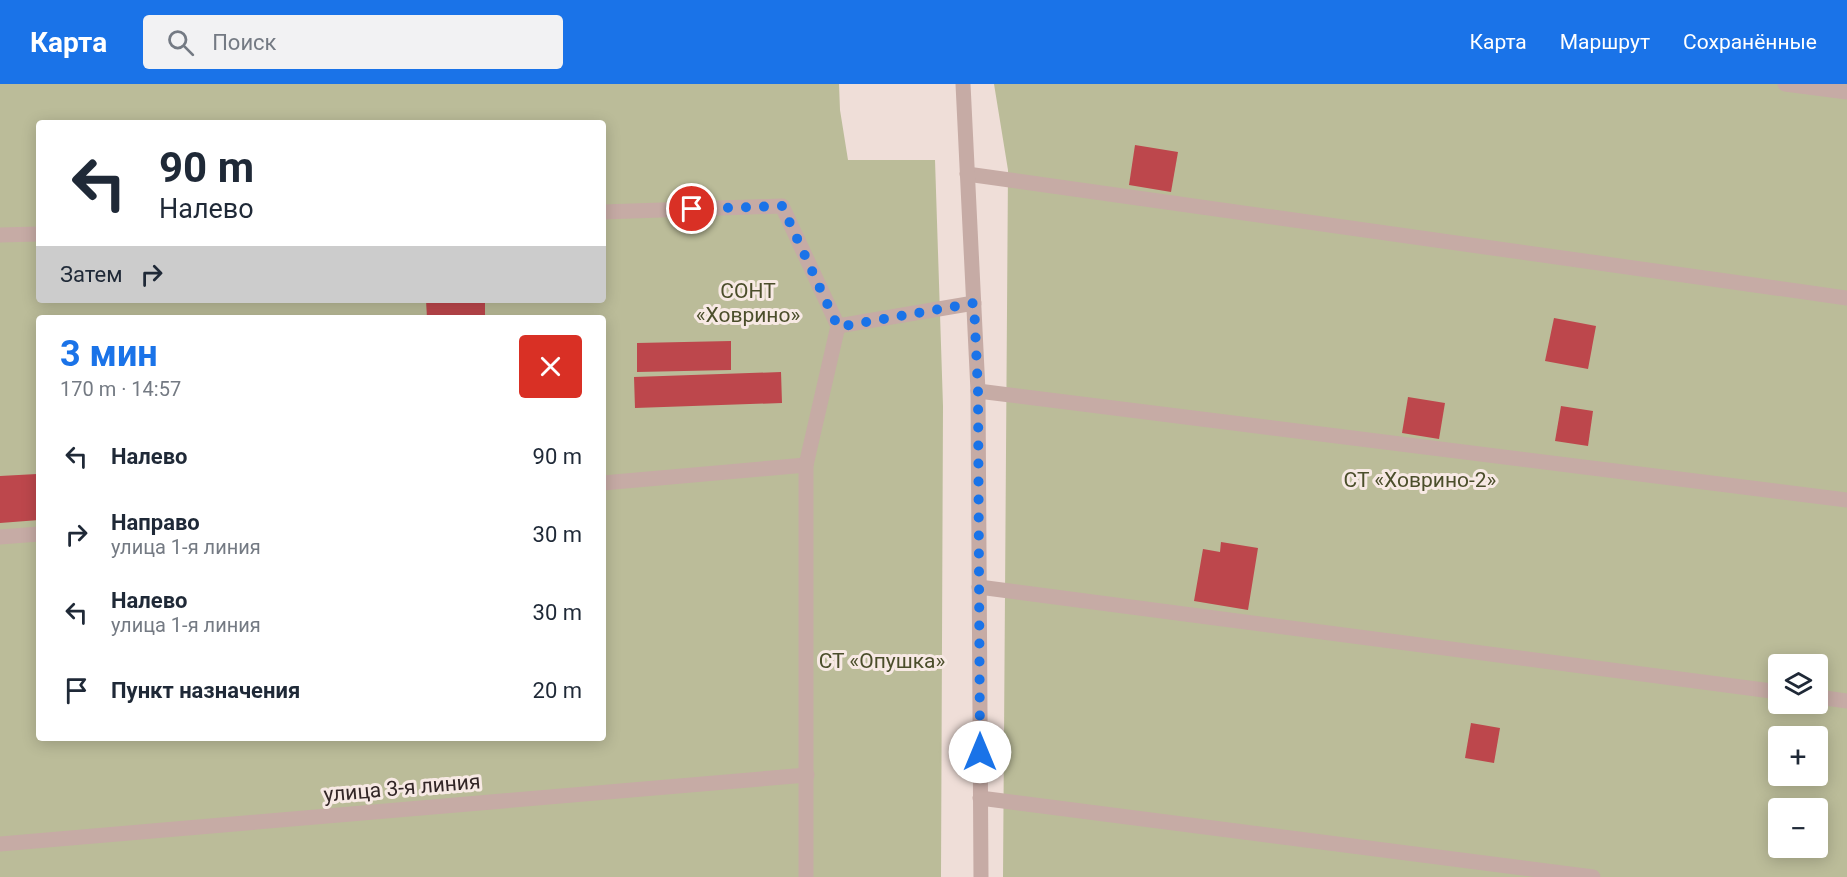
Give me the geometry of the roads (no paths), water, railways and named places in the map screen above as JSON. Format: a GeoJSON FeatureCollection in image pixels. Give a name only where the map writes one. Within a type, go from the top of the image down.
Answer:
{"type":"FeatureCollection","features":[{"type":"Feature","properties":{"kind":"street"},"geometry":{"type":"LineString","coordinates":[[963,84],[978,391],[981,877]]}},
{"type":"Feature","properties":{"kind":"street"},"geometry":{"type":"LineString","coordinates":[[1785,84],[1847,92]]}},
{"type":"Feature","properties":{"kind":"street"},"geometry":{"type":"LineString","coordinates":[[967,174],[1847,298]]}},
{"type":"Feature","properties":{"kind":"street"},"geometry":{"type":"LineString","coordinates":[[606,212],[782,206],[838,327],[806,465],[806,877]]}},
{"type":"Feature","properties":{"kind":"street"},"geometry":{"type":"LineString","coordinates":[[0,235],[36,234]]}},
{"type":"Feature","properties":{"kind":"street"},"geometry":{"type":"LineString","coordinates":[[838,327],[974,303]]}},
{"type":"Feature","properties":{"kind":"street"},"geometry":{"type":"LineString","coordinates":[[978,391],[1847,500]]}},
{"type":"Feature","properties":{"kind":"street"},"geometry":{"type":"LineString","coordinates":[[606,483],[806,465]]}},
{"type":"Feature","properties":{"kind":"street"},"geometry":{"type":"LineString","coordinates":[[0,537],[36,534]]}},
{"type":"Feature","properties":{"kind":"street"},"geometry":{"type":"LineString","coordinates":[[979,588],[1768,691]]}},
{"type":"Feature","properties":{"kind":"street"},"geometry":{"type":"LineString","coordinates":[[1828,698],[1847,701]]}},
{"type":"Feature","properties":{"kind":"street","name":"улица 3-я линия"},"geometry":{"type":"LineString","coordinates":[[0,844],[807,775]]}},
{"type":"Feature","properties":{"kind":"street"},"geometry":{"type":"LineString","coordinates":[[980,798],[1593,877]]}},
{"type":"Feature","properties":{"kind":"park label","name":"СОНТ «Ховрино»"},"geometry":{"type":"Point","coordinates":[748,303]}},
{"type":"Feature","properties":{"kind":"park label","name":"СТ «Ховрино-2»"},"geometry":{"type":"Point","coordinates":[1420,480]}},
{"type":"Feature","properties":{"kind":"park label","name":"СТ «Опушка»"},"geometry":{"type":"Point","coordinates":[882,661]}}]}
